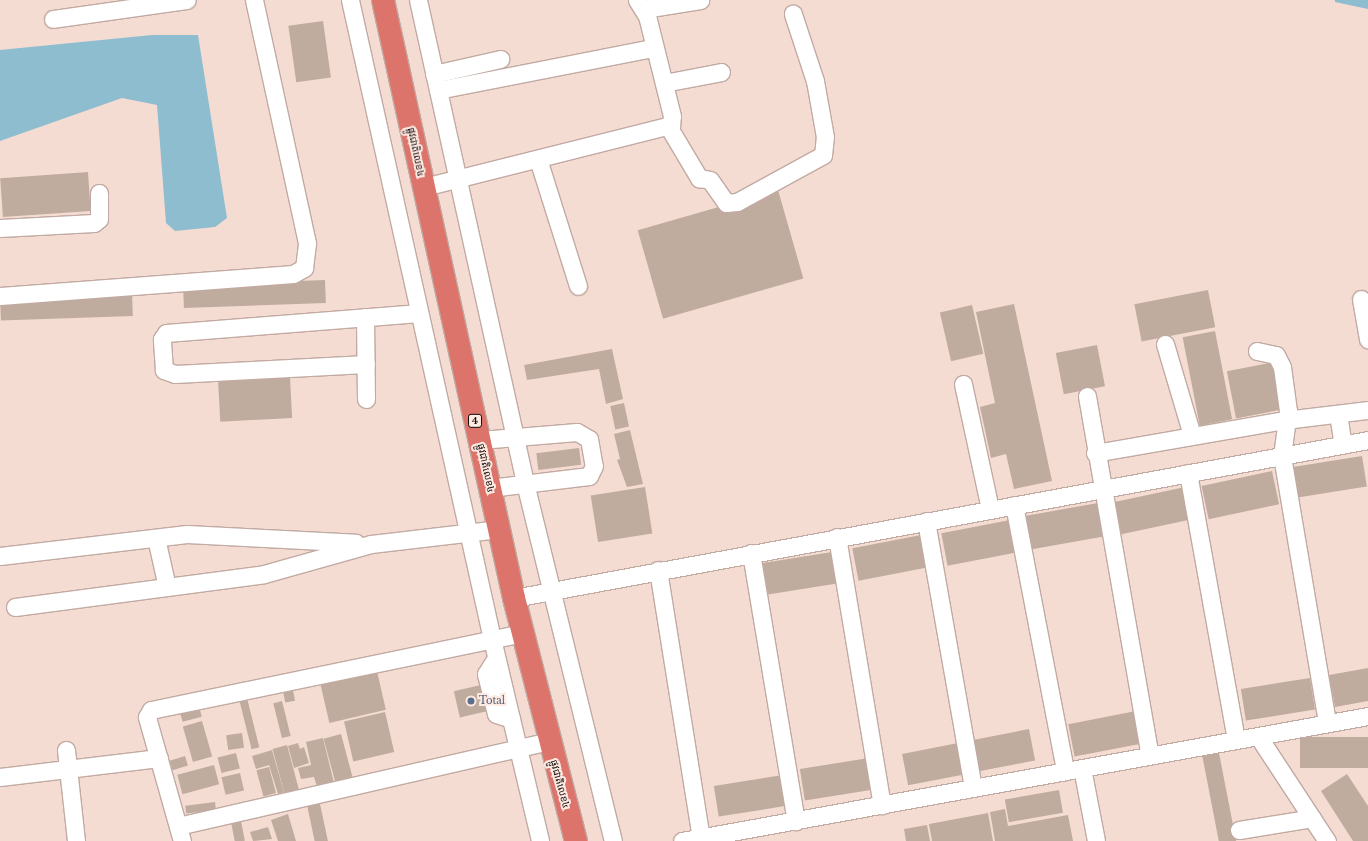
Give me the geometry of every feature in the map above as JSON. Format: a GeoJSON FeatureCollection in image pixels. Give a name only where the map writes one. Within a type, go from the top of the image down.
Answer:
{"type":"FeatureCollection","features":[{"type":"Feature","properties":{"kind":"highway","name":"ផ្លូវជាតិលេខ៤"},"geometry":{"type":"LineString","coordinates":[[382,0],[514,598],[549,741],[576,841]]}},
{"type":"Feature","properties":{"kind":"street"},"geometry":{"type":"LineString","coordinates":[[53,20],[187,0]]}},
{"type":"Feature","properties":{"kind":"street"},"geometry":{"type":"LineString","coordinates":[[0,296],[293,274],[304,268],[307,243],[254,0]]}},
{"type":"Feature","properties":{"kind":"street"},"geometry":{"type":"LineString","coordinates":[[350,0],[496,658],[486,674],[496,714],[511,719],[516,749],[540,841]]}},
{"type":"Feature","properties":{"kind":"street"},"geometry":{"type":"LineString","coordinates":[[418,0],[525,483],[613,841]]}},
{"type":"Feature","properties":{"kind":"street"},"geometry":{"type":"LineString","coordinates":[[424,187],[668,126],[673,122],[664,83],[641,5],[700,0]]}},
{"type":"Feature","properties":{"kind":"street"},"geometry":{"type":"LineString","coordinates":[[668,126],[700,178],[710,180],[726,202],[738,202],[823,155],[825,137],[814,80],[793,14]]}},
{"type":"Feature","properties":{"kind":"street"},"geometry":{"type":"LineString","coordinates":[[436,82],[653,48]]}},
{"type":"Feature","properties":{"kind":"street"},"geometry":{"type":"LineString","coordinates":[[436,82],[500,59]]}},
{"type":"Feature","properties":{"kind":"street"},"geometry":{"type":"LineString","coordinates":[[664,83],[721,72]]}},
{"type":"Feature","properties":{"kind":"street"},"geometry":{"type":"LineString","coordinates":[[538,159],[578,286]]}},
{"type":"Feature","properties":{"kind":"street"},"geometry":{"type":"LineString","coordinates":[[0,228],[94,223],[99,219],[99,193]]}},
{"type":"Feature","properties":{"kind":"street"},"geometry":{"type":"LineString","coordinates":[[1362,299],[1368,339]]}},
{"type":"Feature","properties":{"kind":"street"},"geometry":{"type":"LineString","coordinates":[[366,364],[175,374],[164,370],[162,339],[166,333],[419,313]]}},
{"type":"Feature","properties":{"kind":"street"},"geometry":{"type":"LineString","coordinates":[[365,317],[366,399]]}},
{"type":"Feature","properties":{"kind":"street"},"geometry":{"type":"LineString","coordinates":[[1165,344],[1192,435]]}},
{"type":"Feature","properties":{"kind":"street"},"geometry":{"type":"LineString","coordinates":[[1257,351],[1276,355],[1280,360],[1288,411],[1285,420],[1282,456],[1327,723]]}},
{"type":"Feature","properties":{"kind":"street"},"geometry":{"type":"LineString","coordinates":[[963,384],[990,509]]}},
{"type":"Feature","properties":{"kind":"street"},"geometry":{"type":"LineString","coordinates":[[1087,396],[1100,489],[1150,756]]}},
{"type":"Feature","properties":{"kind":"street"},"geometry":{"type":"LineString","coordinates":[[1095,453],[1285,420],[1368,410]]}},
{"type":"Feature","properties":{"kind":"street"},"geometry":{"type":"LineString","coordinates":[[1338,414],[1343,445]]}},
{"type":"Feature","properties":{"kind":"street"},"geometry":{"type":"LineString","coordinates":[[480,440],[576,432],[589,439],[594,466],[589,476],[490,488]]}},
{"type":"Feature","properties":{"kind":"street"},"geometry":{"type":"LineString","coordinates":[[514,598],[658,570],[1368,440]]}},
{"type":"Feature","properties":{"kind":"street"},"geometry":{"type":"LineString","coordinates":[[1188,473],[1236,740]]}},
{"type":"Feature","properties":{"kind":"street"},"geometry":{"type":"LineString","coordinates":[[1014,505],[1065,771]]}},
{"type":"Feature","properties":{"kind":"street"},"geometry":{"type":"LineString","coordinates":[[926,521],[973,788]]}},
{"type":"Feature","properties":{"kind":"street"},"geometry":{"type":"LineString","coordinates":[[0,556],[187,534],[371,544],[468,535],[499,529]]}},
{"type":"Feature","properties":{"kind":"street"},"geometry":{"type":"LineString","coordinates":[[837,537],[882,805]]}},
{"type":"Feature","properties":{"kind":"street"},"geometry":{"type":"LineString","coordinates":[[156,538],[167,587]]}},
{"type":"Feature","properties":{"kind":"street"},"geometry":{"type":"LineString","coordinates":[[15,607],[264,574],[371,544]]}},
{"type":"Feature","properties":{"kind":"street"},"geometry":{"type":"LineString","coordinates":[[751,553],[796,820]]}},
{"type":"Feature","properties":{"kind":"street"},"geometry":{"type":"LineString","coordinates":[[658,570],[701,838]]}},
{"type":"Feature","properties":{"kind":"street"},"geometry":{"type":"LineString","coordinates":[[523,633],[151,710],[147,716],[180,833],[549,741]]}},
{"type":"Feature","properties":{"kind":"street"},"geometry":{"type":"LineString","coordinates":[[682,841],[1368,716]]}},
{"type":"Feature","properties":{"kind":"street"},"geometry":{"type":"LineString","coordinates":[[1258,736],[1327,841]]}},
{"type":"Feature","properties":{"kind":"street"},"geometry":{"type":"LineString","coordinates":[[66,750],[76,841]]}},
{"type":"Feature","properties":{"kind":"street"},"geometry":{"type":"LineString","coordinates":[[0,777],[159,758]]}},
{"type":"Feature","properties":{"kind":"street"},"geometry":{"type":"LineString","coordinates":[[1082,768],[1096,841]]}},
{"type":"Feature","properties":{"kind":"street"},"geometry":{"type":"LineString","coordinates":[[1239,830],[1312,818]]}},
{"type":"Feature","properties":{"kind":"water"},"geometry":{"type":"Polygon","coordinates":[[[1335,0],[1368,0],[1368,9],[1335,2],[1335,0]]]}},
{"type":"Feature","properties":{"kind":"water"},"geometry":{"type":"Polygon","coordinates":[[[152,35],[198,35],[227,218],[215,227],[175,231],[166,223],[157,105],[122,98],[0,141],[0,50],[152,35]]]}},
{"type":"Feature","properties":{"kind":"building"},"geometry":{"type":"Polygon","coordinates":[[[323,21],[331,77],[296,82],[288,26],[323,21]]]}},
{"type":"Feature","properties":{"kind":"building"},"geometry":{"type":"Polygon","coordinates":[[[88,172],[91,211],[3,217],[0,178],[88,172]]]}},
{"type":"Feature","properties":{"kind":"building"},"geometry":{"type":"Polygon","coordinates":[[[778,190],[803,278],[663,319],[638,230],[778,190]]]}},
{"type":"Feature","properties":{"kind":"building"},"geometry":{"type":"Polygon","coordinates":[[[325,280],[326,303],[184,308],[183,285],[325,280]]]}},
{"type":"Feature","properties":{"kind":"building"},"geometry":{"type":"Polygon","coordinates":[[[1208,290],[1215,327],[1142,342],[1134,304],[1208,290]]]}},
{"type":"Feature","properties":{"kind":"building"},"geometry":{"type":"Polygon","coordinates":[[[132,292],[133,316],[1,321],[0,297],[132,292]]]}},
{"type":"Feature","properties":{"kind":"building"},"geometry":{"type":"Polygon","coordinates":[[[1014,304],[1052,481],[1014,489],[1006,454],[991,458],[980,407],[995,403],[976,312],[1014,304]]]}},
{"type":"Feature","properties":{"kind":"building"},"geometry":{"type":"Polygon","coordinates":[[[972,305],[983,354],[951,361],[940,312],[972,305]]]}},
{"type":"Feature","properties":{"kind":"building"},"geometry":{"type":"Polygon","coordinates":[[[1215,331],[1232,419],[1200,426],[1183,337],[1215,331]]]}},
{"type":"Feature","properties":{"kind":"building"},"geometry":{"type":"Polygon","coordinates":[[[1097,345],[1105,386],[1064,394],[1056,353],[1097,345]]]}},
{"type":"Feature","properties":{"kind":"building"},"geometry":{"type":"Polygon","coordinates":[[[612,349],[623,399],[606,404],[599,369],[527,380],[524,365],[612,349]]]}},
{"type":"Feature","properties":{"kind":"building"},"geometry":{"type":"Polygon","coordinates":[[[1275,362],[1284,409],[1236,418],[1227,371],[1275,362]]]}},
{"type":"Feature","properties":{"kind":"building"},"geometry":{"type":"Polygon","coordinates":[[[290,377],[292,418],[220,422],[218,381],[290,377]]]}},
{"type":"Feature","properties":{"kind":"building"},"geometry":{"type":"Polygon","coordinates":[[[624,403],[629,426],[615,429],[610,406],[624,403]]]}},
{"type":"Feature","properties":{"kind":"building"},"geometry":{"type":"Polygon","coordinates":[[[630,430],[643,484],[627,487],[617,460],[620,459],[614,434],[630,430]]]}},
{"type":"Feature","properties":{"kind":"building"},"geometry":{"type":"Polygon","coordinates":[[[579,448],[581,465],[538,470],[536,453],[579,448]]]}},
{"type":"Feature","properties":{"kind":"building"},"geometry":{"type":"Polygon","coordinates":[[[1362,456],[1367,487],[1298,498],[1293,467],[1362,456]]]}},
{"type":"Feature","properties":{"kind":"building"},"geometry":{"type":"Polygon","coordinates":[[[1272,471],[1279,504],[1209,519],[1202,486],[1272,471]]]}},
{"type":"Feature","properties":{"kind":"building"},"geometry":{"type":"Polygon","coordinates":[[[645,487],[652,533],[598,542],[591,496],[645,487]]]}},
{"type":"Feature","properties":{"kind":"building"},"geometry":{"type":"Polygon","coordinates":[[[1185,487],[1192,519],[1121,534],[1115,502],[1185,487]]]}},
{"type":"Feature","properties":{"kind":"building"},"geometry":{"type":"Polygon","coordinates":[[[1098,503],[1104,536],[1032,549],[1026,516],[1098,503]]]}},
{"type":"Feature","properties":{"kind":"building"},"geometry":{"type":"Polygon","coordinates":[[[1010,520],[1016,552],[948,566],[941,533],[1010,520]]]}},
{"type":"Feature","properties":{"kind":"building"},"geometry":{"type":"Polygon","coordinates":[[[921,535],[927,567],[859,581],[852,548],[921,535]]]}},
{"type":"Feature","properties":{"kind":"building"},"geometry":{"type":"Polygon","coordinates":[[[832,552],[837,584],[768,595],[763,563],[832,552]]]}},
{"type":"Feature","properties":{"kind":"building"},"geometry":{"type":"Polygon","coordinates":[[[376,667],[386,710],[329,723],[319,680],[376,667]]]}},
{"type":"Feature","properties":{"kind":"building"},"geometry":{"type":"Polygon","coordinates":[[[1368,668],[1368,701],[1335,707],[1329,675],[1368,668]]]}},
{"type":"Feature","properties":{"kind":"building"},"geometry":{"type":"Polygon","coordinates":[[[1310,678],[1315,710],[1246,721],[1241,689],[1310,678]]]}},
{"type":"Feature","properties":{"kind":"building"},"geometry":{"type":"Polygon","coordinates":[[[485,684],[491,710],[460,718],[454,691],[485,684]]]}},
{"type":"Feature","properties":{"kind":"building"},"geometry":{"type":"Polygon","coordinates":[[[292,685],[295,701],[285,703],[282,687],[292,685]]]}},
{"type":"Feature","properties":{"kind":"building"},"geometry":{"type":"Polygon","coordinates":[[[246,694],[259,747],[252,749],[238,696],[246,694]]]}},
{"type":"Feature","properties":{"kind":"building"},"geometry":{"type":"Polygon","coordinates":[[[282,701],[291,736],[282,738],[273,703],[282,701]]]}},
{"type":"Feature","properties":{"kind":"building"},"geometry":{"type":"Polygon","coordinates":[[[199,706],[202,717],[183,722],[180,711],[199,706]]]}},
{"type":"Feature","properties":{"kind":"building"},"geometry":{"type":"Polygon","coordinates":[[[1136,711],[1142,743],[1075,757],[1068,724],[1136,711]]]}},
{"type":"Feature","properties":{"kind":"building"},"geometry":{"type":"Polygon","coordinates":[[[385,712],[394,752],[353,761],[344,721],[385,712]]]}},
{"type":"Feature","properties":{"kind":"building"},"geometry":{"type":"Polygon","coordinates":[[[202,721],[212,757],[193,762],[183,727],[202,721]]]}},
{"type":"Feature","properties":{"kind":"building"},"geometry":{"type":"Polygon","coordinates":[[[1029,729],[1035,760],[979,771],[973,740],[1029,729]]]}},
{"type":"Feature","properties":{"kind":"building"},"geometry":{"type":"Polygon","coordinates":[[[242,733],[244,748],[228,750],[226,735],[242,733]]]}},
{"type":"Feature","properties":{"kind":"building"},"geometry":{"type":"Polygon","coordinates":[[[341,734],[353,778],[336,783],[324,739],[341,734]]]}},
{"type":"Feature","properties":{"kind":"building"},"geometry":{"type":"Polygon","coordinates":[[[1300,737],[1368,737],[1368,768],[1300,768],[1300,737]]]}},
{"type":"Feature","properties":{"kind":"building"},"geometry":{"type":"Polygon","coordinates":[[[323,738],[334,783],[317,787],[314,777],[301,779],[298,768],[311,765],[306,742],[323,738]]]}},
{"type":"Feature","properties":{"kind":"building"},"geometry":{"type":"Polygon","coordinates":[[[298,743],[300,749],[304,747],[309,763],[294,768],[288,746],[298,743]]]}},
{"type":"Feature","properties":{"kind":"building"},"geometry":{"type":"Polygon","coordinates":[[[958,743],[964,774],[908,785],[902,754],[958,743]]]}},
{"type":"Feature","properties":{"kind":"building"},"geometry":{"type":"Polygon","coordinates":[[[287,745],[299,789],[284,793],[273,749],[287,745]]]}},
{"type":"Feature","properties":{"kind":"building"},"geometry":{"type":"Polygon","coordinates":[[[272,750],[284,792],[278,794],[269,765],[256,769],[252,756],[272,750]]]}},
{"type":"Feature","properties":{"kind":"building"},"geometry":{"type":"Polygon","coordinates":[[[236,753],[240,769],[221,773],[218,758],[236,753]]]}},
{"type":"Feature","properties":{"kind":"building"},"geometry":{"type":"Polygon","coordinates":[[[1219,753],[1236,841],[1219,841],[1202,756],[1219,753]]]}},
{"type":"Feature","properties":{"kind":"building"},"geometry":{"type":"Polygon","coordinates":[[[185,756],[188,766],[173,770],[170,761],[185,756]]]}},
{"type":"Feature","properties":{"kind":"building"},"geometry":{"type":"Polygon","coordinates":[[[869,758],[874,790],[805,801],[800,769],[869,758]]]}},
{"type":"Feature","properties":{"kind":"building"},"geometry":{"type":"Polygon","coordinates":[[[214,765],[219,784],[182,794],[177,775],[214,765]]]}},
{"type":"Feature","properties":{"kind":"building"},"geometry":{"type":"Polygon","coordinates":[[[269,767],[276,793],[263,796],[256,770],[269,767]]]}},
{"type":"Feature","properties":{"kind":"building"},"geometry":{"type":"Polygon","coordinates":[[[240,773],[244,791],[226,795],[221,777],[240,773]]]}},
{"type":"Feature","properties":{"kind":"building"},"geometry":{"type":"Polygon","coordinates":[[[1347,774],[1368,806],[1368,841],[1353,841],[1321,791],[1347,774]]]}},
{"type":"Feature","properties":{"kind":"building"},"geometry":{"type":"Polygon","coordinates":[[[783,775],[788,806],[719,817],[714,786],[783,775]]]}},
{"type":"Feature","properties":{"kind":"building"},"geometry":{"type":"Polygon","coordinates":[[[1059,790],[1063,813],[1009,822],[1005,800],[1059,790]]]}},
{"type":"Feature","properties":{"kind":"building"},"geometry":{"type":"Polygon","coordinates":[[[319,799],[328,841],[315,841],[306,802],[319,799]]]}},
{"type":"Feature","properties":{"kind":"building"},"geometry":{"type":"Polygon","coordinates":[[[215,802],[216,810],[186,814],[185,806],[215,802]]]}},
{"type":"Feature","properties":{"kind":"building"},"geometry":{"type":"Polygon","coordinates":[[[1005,809],[1008,826],[1068,815],[1073,841],[995,841],[990,812],[1005,809]]]}},
{"type":"Feature","properties":{"kind":"building"},"geometry":{"type":"Polygon","coordinates":[[[988,813],[993,841],[932,841],[929,824],[988,813]]]}},
{"type":"Feature","properties":{"kind":"building"},"geometry":{"type":"Polygon","coordinates":[[[288,814],[296,841],[278,841],[271,820],[288,814]]]}},
{"type":"Feature","properties":{"kind":"building"},"geometry":{"type":"Polygon","coordinates":[[[241,821],[245,841],[235,841],[231,823],[241,821]]]}},
{"type":"Feature","properties":{"kind":"building"},"geometry":{"type":"Polygon","coordinates":[[[927,825],[930,841],[906,841],[904,829],[927,825]]]}},
{"type":"Feature","properties":{"kind":"building"},"geometry":{"type":"Polygon","coordinates":[[[268,827],[272,839],[253,841],[250,832],[268,827]]]}},
{"type":"Feature","properties":{"kind":"place","name":"Total"},"geometry":{"type":"Point","coordinates":[471,701]}}]}
